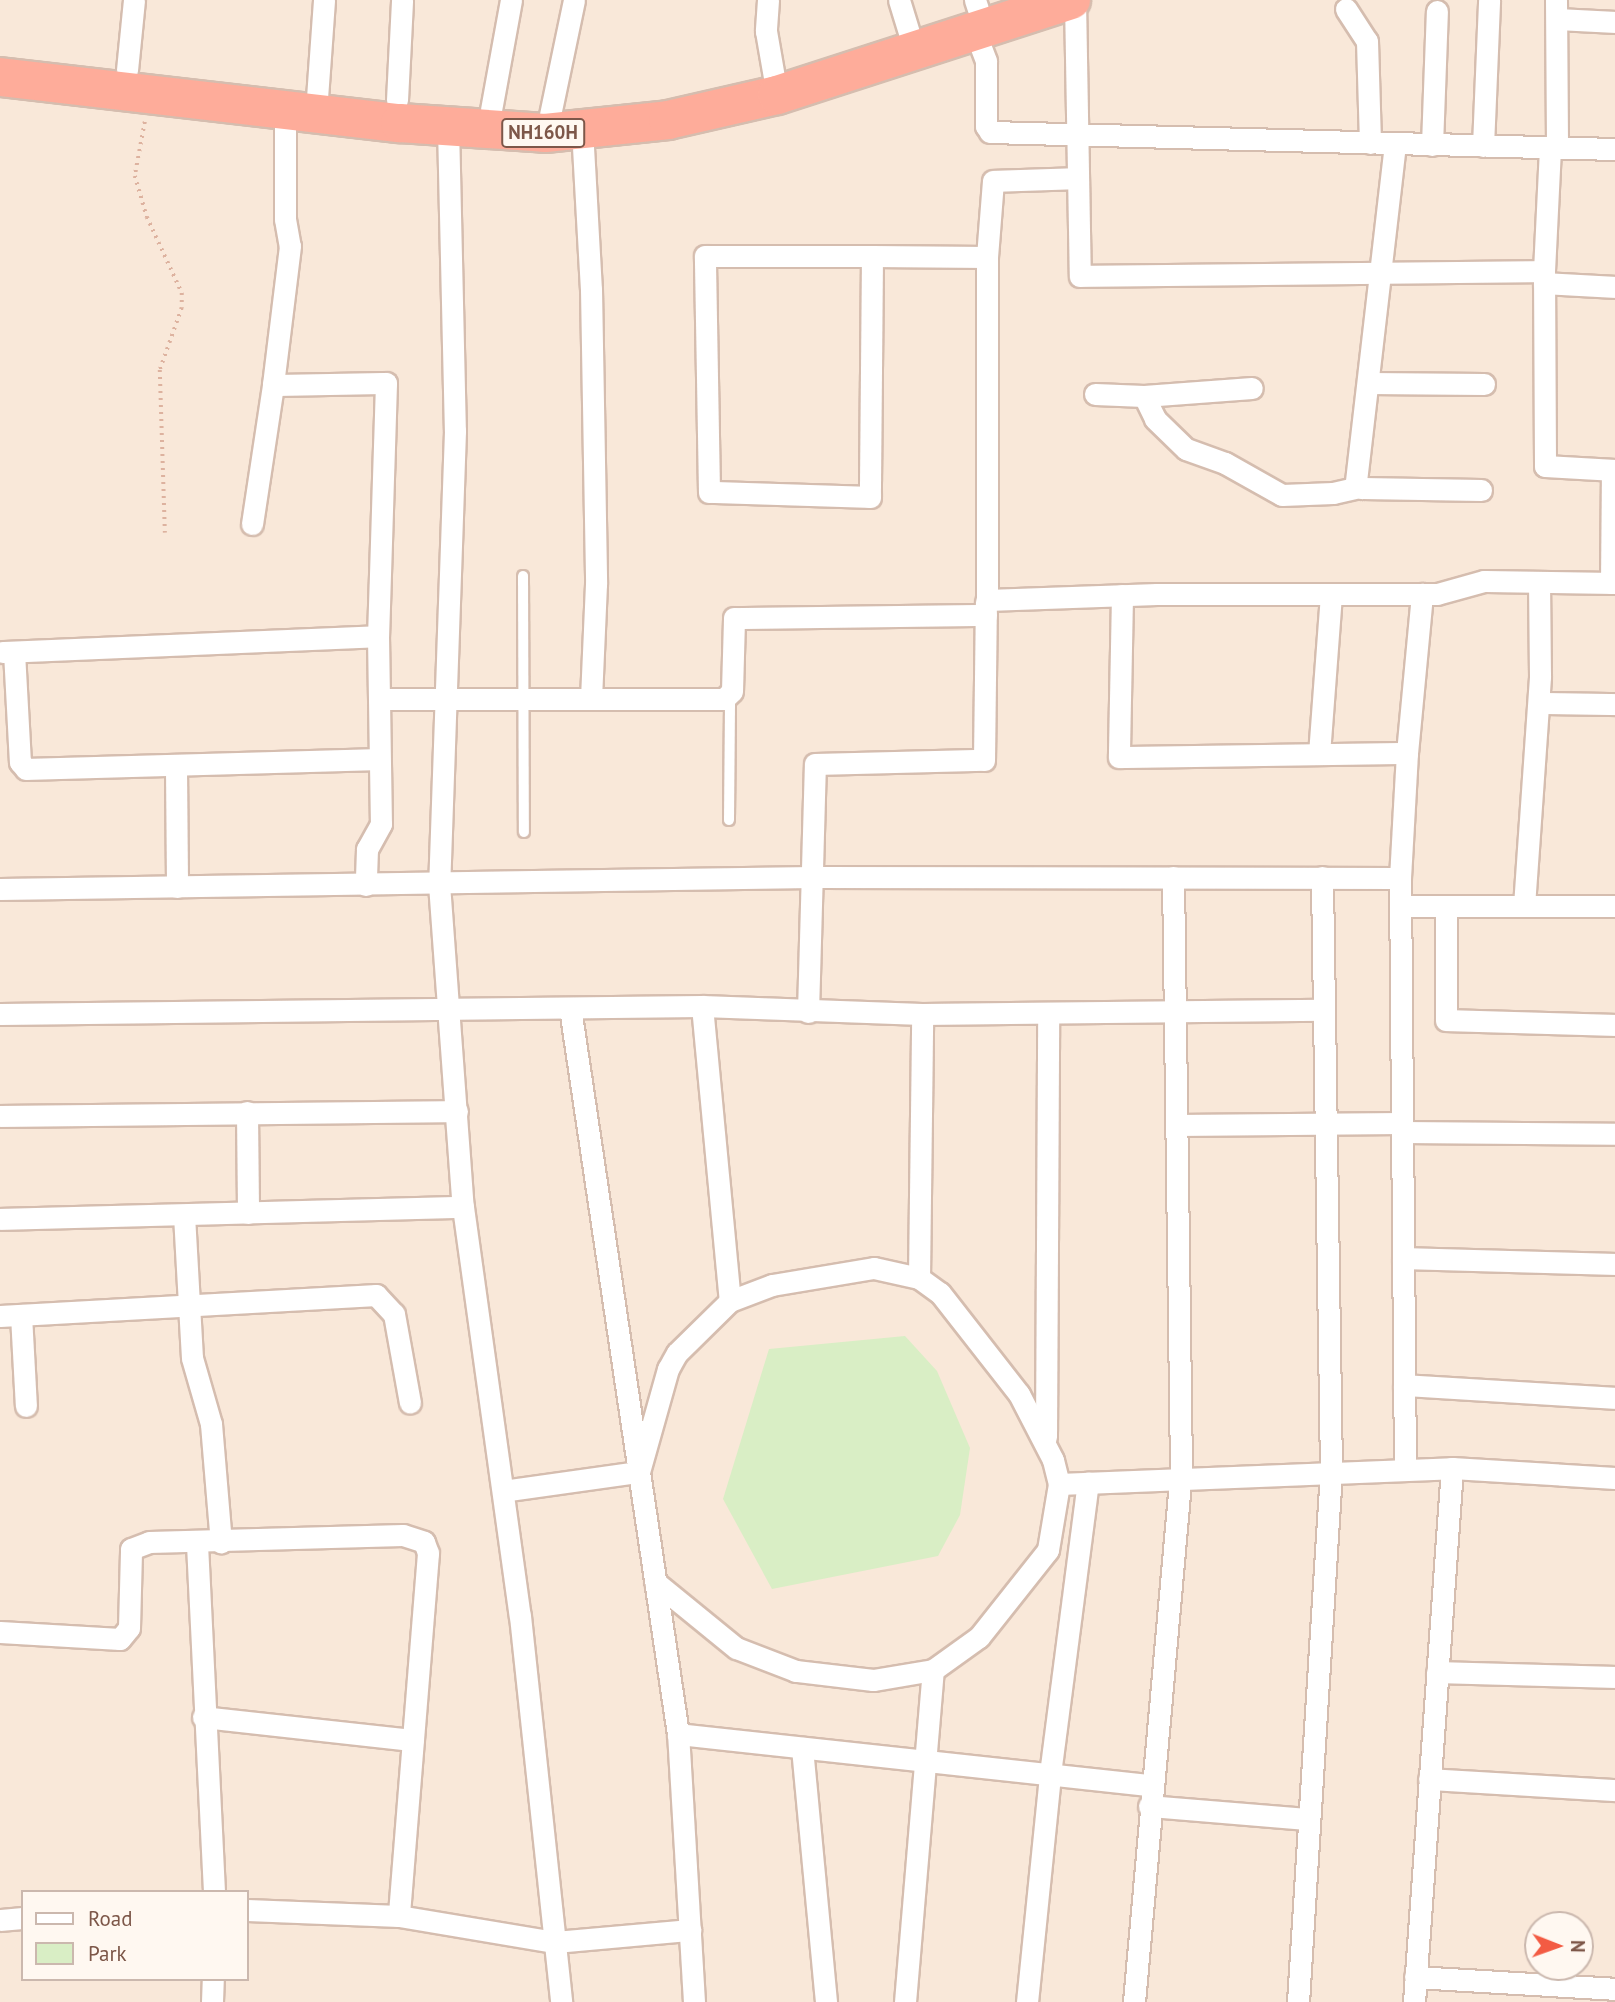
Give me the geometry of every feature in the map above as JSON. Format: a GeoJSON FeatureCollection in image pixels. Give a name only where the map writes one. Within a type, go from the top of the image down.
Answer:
{"type":"FeatureCollection","features":[{"type":"Feature","properties":{"kind":"highway","name":"NH160H"},"geometry":{"type":"LineString","coordinates":[[776,86],[904,16],[1073,0]]}},
{"type":"Feature","properties":{"kind":"highway","name":"NH160H"},"geometry":{"type":"LineString","coordinates":[[306,103],[397,100],[491,110],[566,122],[668,120],[776,86],[984,10]]}},
{"type":"Feature","properties":{"kind":"highway","name":"NH160H"},"geometry":{"type":"LineString","coordinates":[[0,57],[138,81],[306,103],[448,126],[545,133],[566,122]]}},
{"type":"Feature","properties":{"kind":"highway","name":"NH160H"},"geometry":{"type":"LineString","coordinates":[[0,77],[138,81]]}},
{"type":"Feature","properties":{"kind":"street"},"geometry":{"type":"LineString","coordinates":[[134,0],[138,81]]}},
{"type":"Feature","properties":{"kind":"street"},"geometry":{"type":"LineString","coordinates":[[252,524],[290,246],[285,219],[324,0]]}},
{"type":"Feature","properties":{"kind":"street"},"geometry":{"type":"LineString","coordinates":[[397,100],[402,0]]}},
{"type":"Feature","properties":{"kind":"street"},"geometry":{"type":"LineString","coordinates":[[491,110],[511,0]]}},
{"type":"Feature","properties":{"kind":"street"},"geometry":{"type":"LineString","coordinates":[[574,0],[566,122],[591,289],[596,584],[591,698]]}},
{"type":"Feature","properties":{"kind":"street"},"geometry":{"type":"LineString","coordinates":[[768,0],[765,31],[776,86]]}},
{"type":"Feature","properties":{"kind":"street"},"geometry":{"type":"LineString","coordinates":[[1073,0],[1080,276],[1380,273],[1544,277],[1615,287]]}},
{"type":"Feature","properties":{"kind":"street"},"geometry":{"type":"LineString","coordinates":[[1483,146],[1489,0]]}},
{"type":"Feature","properties":{"kind":"street"},"geometry":{"type":"LineString","coordinates":[[1346,9],[1367,41],[1370,143]]}},
{"type":"Feature","properties":{"kind":"street"},"geometry":{"type":"LineString","coordinates":[[984,10],[987,130],[1077,135],[1615,149]]}},
{"type":"Feature","properties":{"kind":"street"},"geometry":{"type":"LineString","coordinates":[[379,699],[730,697],[734,618],[986,608],[1122,595],[1422,594],[1484,581],[1613,583],[1614,470],[1545,466],[1544,277],[1554,148],[1557,10],[1615,22]]}},
{"type":"Feature","properties":{"kind":"street"},"geometry":{"type":"LineString","coordinates":[[1432,145],[1437,11]]}},
{"type":"Feature","properties":{"kind":"street"},"geometry":{"type":"LineString","coordinates":[[448,126],[455,431],[439,884],[451,1009],[463,1207],[503,1491],[561,2002]]}},
{"type":"Feature","properties":{"kind":"street"},"geometry":{"type":"LineString","coordinates":[[1358,487],[1367,383],[1395,144]]}},
{"type":"Feature","properties":{"kind":"street"},"geometry":{"type":"LineString","coordinates":[[808,1012],[815,764],[984,760],[987,257],[993,181],[1078,178]]}},
{"type":"Feature","properties":{"kind":"street"},"geometry":{"type":"LineString","coordinates":[[872,256],[870,497],[709,492],[705,256],[872,256],[987,257]]}},
{"type":"Feature","properties":{"kind":"street"},"geometry":{"type":"LineString","coordinates":[[273,385],[386,383],[378,636],[381,824],[368,842],[366,885]]}},
{"type":"Feature","properties":{"kind":"street"},"geometry":{"type":"LineString","coordinates":[[1367,383],[1484,384]]}},
{"type":"Feature","properties":{"kind":"street"},"geometry":{"type":"LineString","coordinates":[[1094,394],[1144,396],[1252,388]]}},
{"type":"Feature","properties":{"kind":"street"},"geometry":{"type":"LineString","coordinates":[[1144,396],[1163,428],[1186,449],[1225,463],[1266,489],[1295,496],[1358,487],[1480,490]]}},
{"type":"Feature","properties":{"kind":"street"},"geometry":{"type":"LineString","coordinates":[[1524,906],[1539,703],[1539,582]]}},
{"type":"Feature","properties":{"kind":"street"},"geometry":{"type":"LineString","coordinates":[[1319,754],[1331,594]]}},
{"type":"Feature","properties":{"kind":"street"},"geometry":{"type":"LineString","coordinates":[[1405,1470],[1400,877],[1407,753],[1422,594]]}},
{"type":"Feature","properties":{"kind":"street"},"geometry":{"type":"LineString","coordinates":[[1122,595],[1119,757],[1407,753]]}},
{"type":"Feature","properties":{"kind":"street"},"geometry":{"type":"LineString","coordinates":[[378,636],[7,652],[21,766],[176,768],[379,759]]}},
{"type":"Feature","properties":{"kind":"street"},"geometry":{"type":"LineString","coordinates":[[1539,703],[1615,704]]}},
{"type":"Feature","properties":{"kind":"street"},"geometry":{"type":"LineString","coordinates":[[176,768],[177,887]]}},
{"type":"Feature","properties":{"kind":"street"},"geometry":{"type":"LineString","coordinates":[[0,889],[813,877],[1400,877]]}},
{"type":"Feature","properties":{"kind":"street"},"geometry":{"type":"LineString","coordinates":[[1134,2002],[1150,1795],[1181,1476],[1173,877]]}},
{"type":"Feature","properties":{"kind":"street"},"geometry":{"type":"LineString","coordinates":[[1298,2002],[1331,1472],[1322,877]]}},
{"type":"Feature","properties":{"kind":"street"},"geometry":{"type":"LineString","coordinates":[[1400,906],[1615,906]]}},
{"type":"Feature","properties":{"kind":"street"},"geometry":{"type":"LineString","coordinates":[[1446,906],[1446,1020],[1615,1025]]}},
{"type":"Feature","properties":{"kind":"street"},"geometry":{"type":"LineString","coordinates":[[0,1014],[702,1006],[808,1012],[922,1014],[1324,1010]]}},
{"type":"Feature","properties":{"kind":"street"},"geometry":{"type":"LineString","coordinates":[[702,1006],[730,1301]]}},
{"type":"Feature","properties":{"kind":"street"},"geometry":{"type":"LineString","coordinates":[[570,1008],[678,1734],[694,2002]]}},
{"type":"Feature","properties":{"kind":"street"},"geometry":{"type":"LineString","coordinates":[[919,1278],[922,1014]]}},
{"type":"Feature","properties":{"kind":"street"},"geometry":{"type":"LineString","coordinates":[[655,1582],[736,1648],[796,1671],[873,1680],[933,1670],[979,1637],[1048,1550],[1059,1484],[1046,1439],[1048,1014]]}},
{"type":"Feature","properties":{"kind":"street"},"geometry":{"type":"LineString","coordinates":[[0,1116],[457,1111]]}},
{"type":"Feature","properties":{"kind":"street"},"geometry":{"type":"LineString","coordinates":[[247,1112],[248,1213]]}},
{"type":"Feature","properties":{"kind":"street"},"geometry":{"type":"LineString","coordinates":[[1176,1125],[1326,1125],[1615,1134]]}},
{"type":"Feature","properties":{"kind":"street"},"geometry":{"type":"LineString","coordinates":[[0,1219],[463,1207]]}},
{"type":"Feature","properties":{"kind":"street"},"geometry":{"type":"LineString","coordinates":[[184,1214],[192,1358],[211,1424],[221,1543]]}},
{"type":"Feature","properties":{"kind":"street"},"geometry":{"type":"LineString","coordinates":[[1403,1258],[1615,1264]]}},
{"type":"Feature","properties":{"kind":"street"},"geometry":{"type":"LineString","coordinates":[[639,1472],[668,1369],[677,1353],[730,1301],[772,1285],[854,1270],[901,1271],[919,1278],[940,1293],[996,1363],[1046,1439]]}},
{"type":"Feature","properties":{"kind":"street"},"geometry":{"type":"LineString","coordinates":[[26,1406],[10,1316],[383,1297],[394,1314],[410,1403]]}},
{"type":"Feature","properties":{"kind":"street"},"geometry":{"type":"LineString","coordinates":[[1404,1385],[1615,1398]]}},
{"type":"Feature","properties":{"kind":"street"},"geometry":{"type":"LineString","coordinates":[[1059,1484],[1181,1476],[1452,1468],[1615,1478]]}},
{"type":"Feature","properties":{"kind":"street"},"geometry":{"type":"LineString","coordinates":[[1414,2002],[1452,1468]]}},
{"type":"Feature","properties":{"kind":"street"},"geometry":{"type":"LineString","coordinates":[[503,1491],[639,1472]]}},
{"type":"Feature","properties":{"kind":"street"},"geometry":{"type":"LineString","coordinates":[[1027,2002],[1050,1774],[1088,1482]]}},
{"type":"Feature","properties":{"kind":"street"},"geometry":{"type":"LineString","coordinates":[[0,1632],[120,1639],[129,1628],[131,1549],[149,1542],[197,1544],[403,1535],[424,1542],[428,1553],[399,1916]]}},
{"type":"Feature","properties":{"kind":"street"},"geometry":{"type":"LineString","coordinates":[[197,1544],[203,1717],[214,1890]]}},
{"type":"Feature","properties":{"kind":"street"},"geometry":{"type":"LineString","coordinates":[[905,2002],[933,1670]]}},
{"type":"Feature","properties":{"kind":"street"},"geometry":{"type":"LineString","coordinates":[[1437,1672],[1615,1677]]}},
{"type":"Feature","properties":{"kind":"street"},"geometry":{"type":"LineString","coordinates":[[203,1717],[413,1740]]}},
{"type":"Feature","properties":{"kind":"street"},"geometry":{"type":"LineString","coordinates":[[678,1734],[1050,1774],[1150,1795],[1308,1819]]}},
{"type":"Feature","properties":{"kind":"street"},"geometry":{"type":"LineString","coordinates":[[802,1748],[826,2002]]}},
{"type":"Feature","properties":{"kind":"street"},"geometry":{"type":"LineString","coordinates":[[1429,1779],[1615,1790]]}},
{"type":"Feature","properties":{"kind":"street"},"geometry":{"type":"LineString","coordinates":[[248,1910],[399,1916],[555,1942],[690,1930]]}},
{"type":"Feature","properties":{"kind":"street"},"geometry":{"type":"LineString","coordinates":[[0,1920],[21,1918]]}},
{"type":"Feature","properties":{"kind":"street"},"geometry":{"type":"LineString","coordinates":[[1415,1977],[1615,1989]]}},
{"type":"Feature","properties":{"kind":"street"},"geometry":{"type":"LineString","coordinates":[[212,2002],[213,1981]]}},
{"type":"Feature","properties":{"kind":"lane"},"geometry":{"type":"LineString","coordinates":[[523,576],[521,698],[524,832]]}},
{"type":"Feature","properties":{"kind":"lane"},"geometry":{"type":"LineString","coordinates":[[729,820],[730,697]]}},
{"type":"Feature","properties":{"kind":"path"},"geometry":{"type":"LineString","coordinates":[[138,81],[135,176],[148,217],[182,293],[182,308],[160,370],[165,533]]}},
{"type":"Feature","properties":{"kind":"shaded area"},"geometry":{"type":"Polygon","coordinates":[[[0,0],[1615,0],[1615,2002],[0,2002],[0,0]]]}},
{"type":"Feature","properties":{"kind":"green space"},"geometry":{"type":"Polygon","coordinates":[[[905,1336],[937,1371],[970,1448],[960,1515],[938,1556],[772,1589],[723,1499],[769,1349],[905,1336]]]}}]}
